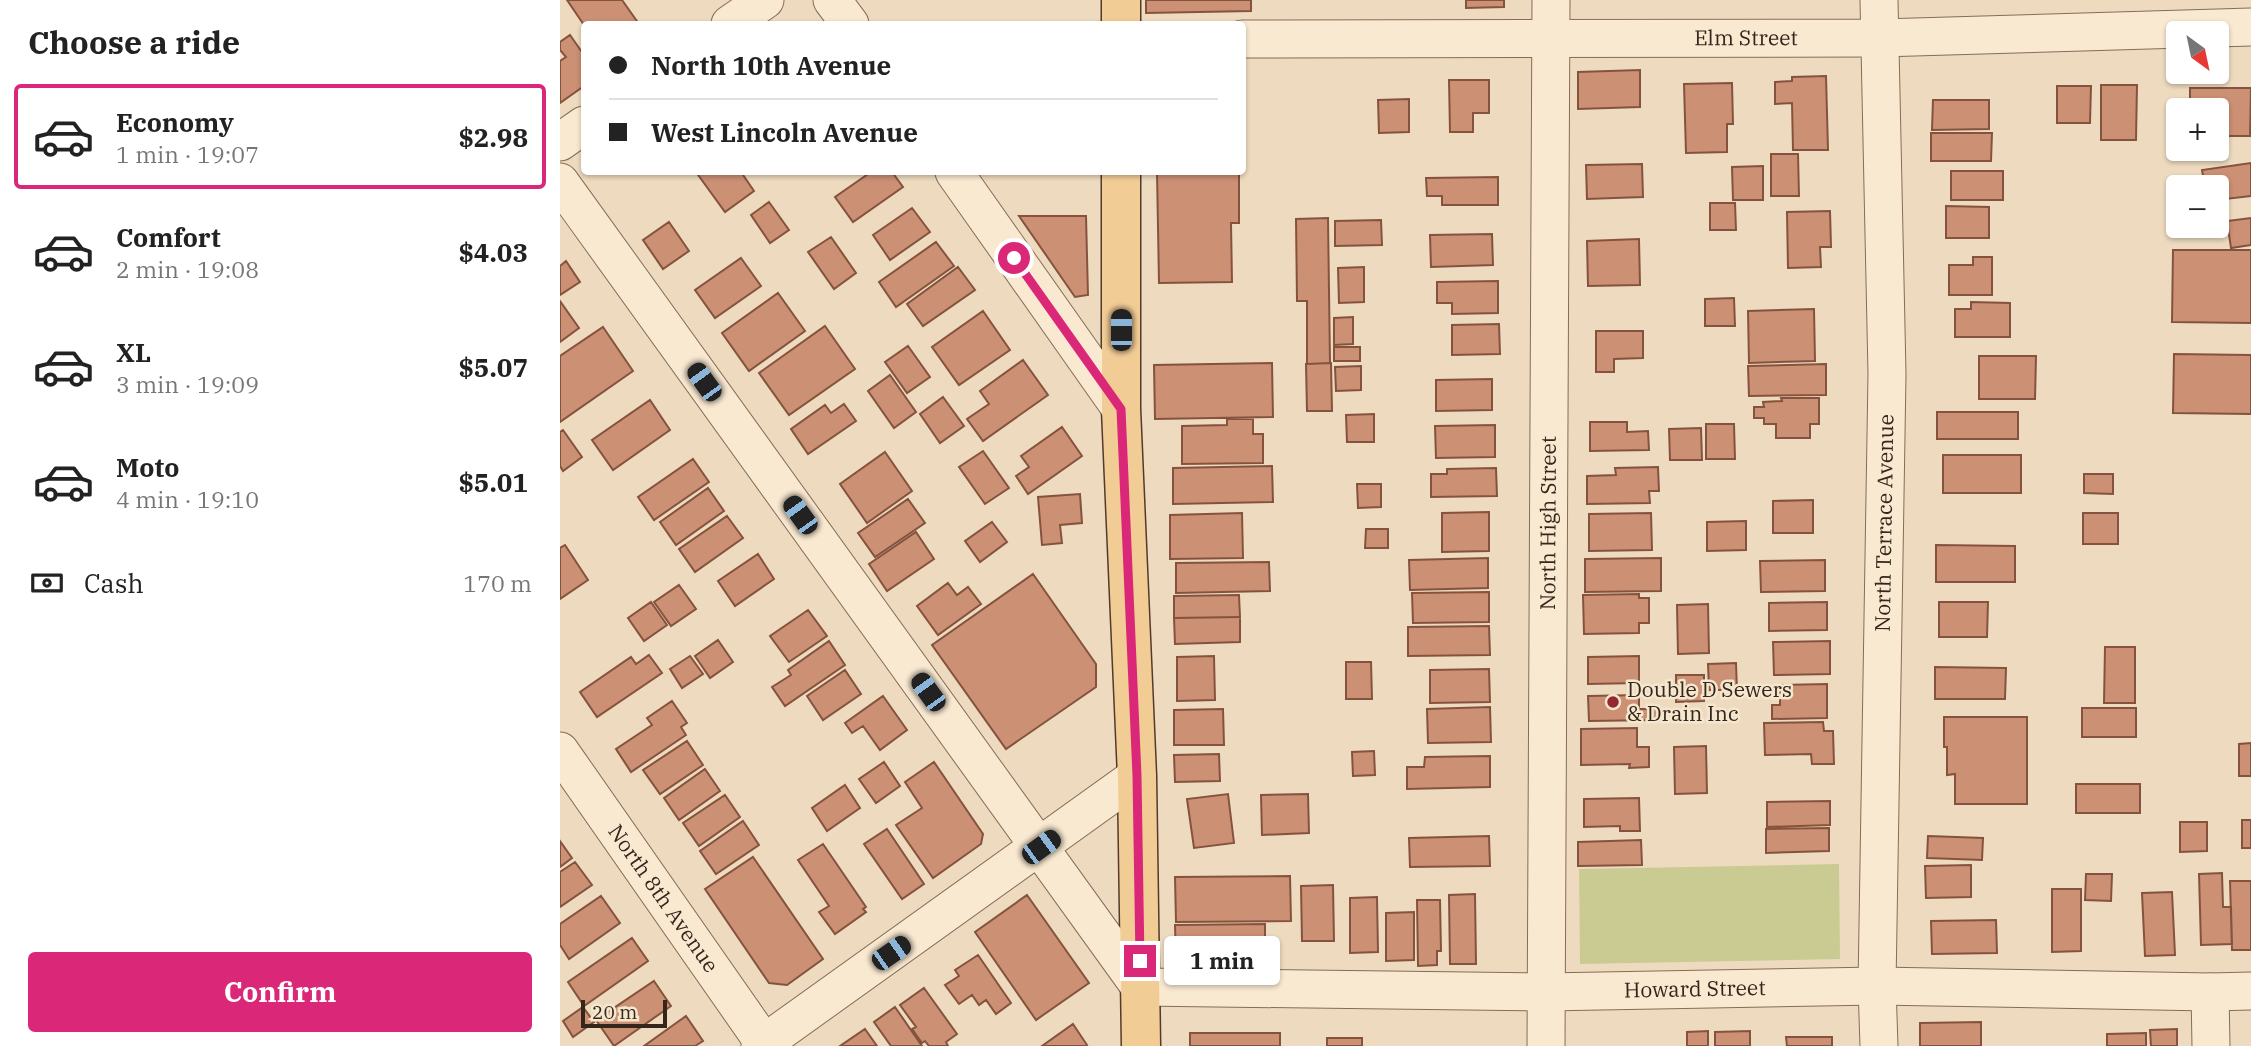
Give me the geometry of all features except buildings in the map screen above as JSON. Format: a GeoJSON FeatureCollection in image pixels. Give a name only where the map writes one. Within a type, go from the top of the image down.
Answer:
{"type":"FeatureCollection","features":[{"type":"Feature","properties":{"kind":"main road"},"geometry":{"type":"LineString","coordinates":[[1121,0],[1121,21]]}},
{"type":"Feature","properties":{"kind":"main road"},"geometry":{"type":"LineString","coordinates":[[1121,175],[1121,409],[1137,776],[1141,1046]]}},
{"type":"Feature","properties":{"kind":"street"},"geometry":{"type":"LineString","coordinates":[[734,21],[765,0]]}},
{"type":"Feature","properties":{"kind":"street"},"geometry":{"type":"LineString","coordinates":[[832,0],[848,21]]}},
{"type":"Feature","properties":{"kind":"street","name":"North High Street"},"geometry":{"type":"LineString","coordinates":[[1546,1046],[1551,0]]}},
{"type":"Feature","properties":{"kind":"street","name":"North Terrace Avenue"},"geometry":{"type":"LineString","coordinates":[[1879,0],[1887,374],[1877,986],[1879,1046]]}},
{"type":"Feature","properties":{"kind":"street","name":"Elm Street"},"geometry":{"type":"LineString","coordinates":[[1246,38],[1880,38],[2251,27]]}},
{"type":"Feature","properties":{"kind":"street"},"geometry":{"type":"LineString","coordinates":[[560,142],[581,127]]}},
{"type":"Feature","properties":{"kind":"street"},"geometry":{"type":"LineString","coordinates":[[956,175],[1121,409]]}},
{"type":"Feature","properties":{"kind":"street"},"geometry":{"type":"LineString","coordinates":[[560,182],[1140,987]]}},
{"type":"Feature","properties":{"kind":"street","name":"North 8th Avenue"},"geometry":{"type":"LineString","coordinates":[[560,751],[763,1045]]}},
{"type":"Feature","properties":{"kind":"street"},"geometry":{"type":"LineString","coordinates":[[763,1045],[1137,776]]}},
{"type":"Feature","properties":{"kind":"street","name":"Howard Street"},"geometry":{"type":"LineString","coordinates":[[1140,987],[1546,992],[1877,986],[2251,991]]}},
{"type":"Feature","properties":{"kind":"street"},"geometry":{"type":"LineString","coordinates":[[2210,992],[2211,1046]]}},
{"type":"Feature","properties":{"kind":"green space"},"geometry":{"type":"Polygon","coordinates":[[[1839,864],[1840,959],[1580,964],[1579,869],[1839,864]]]}},
{"type":"Feature","properties":{"kind":"place","name":"Double D Sewers & Drain Inc"},"geometry":{"type":"Point","coordinates":[1613,702]}},
{"type":"Feature","properties":{"kind":"route"},"geometry":{"type":"LineString","coordinates":[[1014,258],[1121,409],[1137,776],[1140,961]]}}]}
